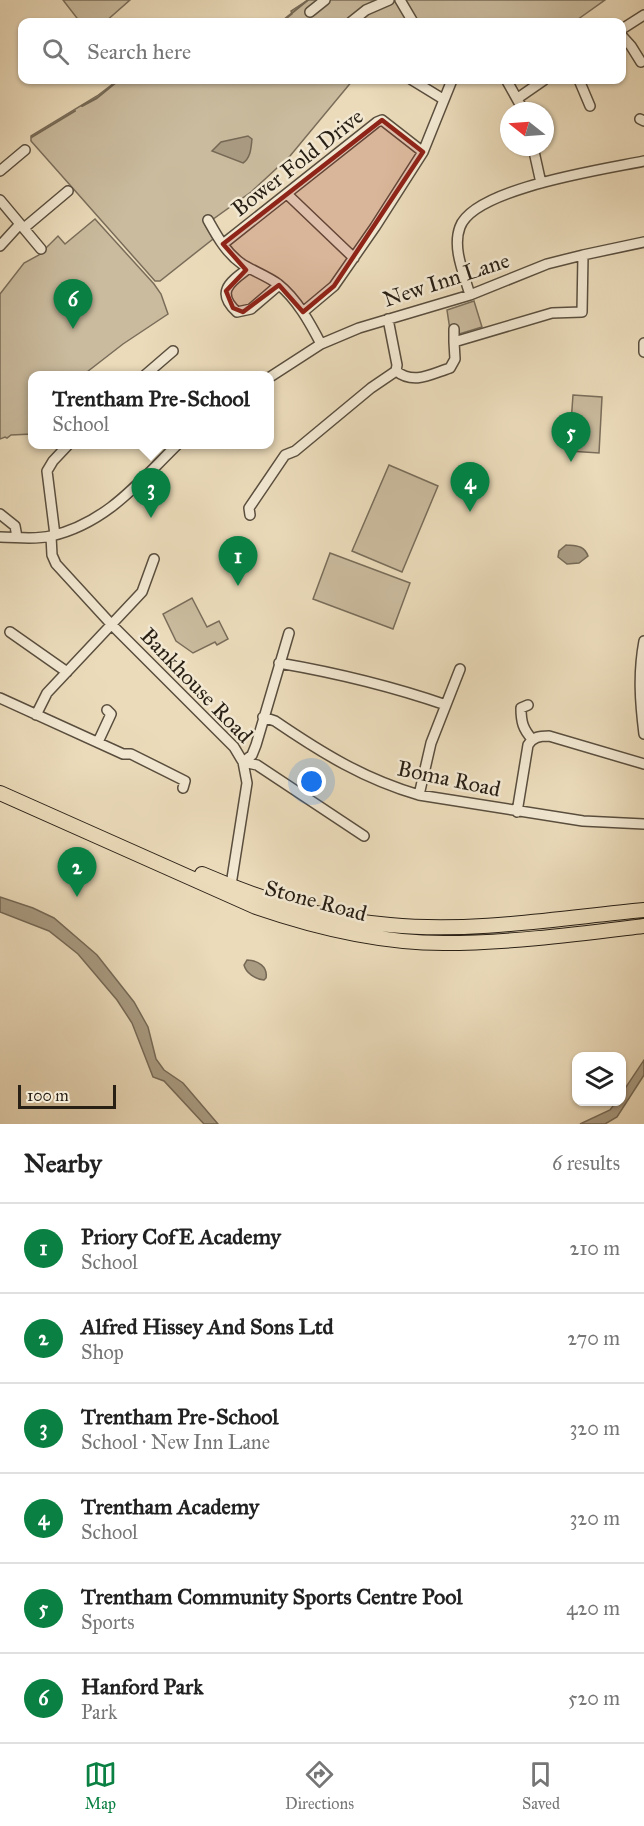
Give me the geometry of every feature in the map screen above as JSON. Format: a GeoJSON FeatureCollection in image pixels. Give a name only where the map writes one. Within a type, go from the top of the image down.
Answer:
{"type":"FeatureCollection","features":[{"type":"Feature","properties":{"kind":"highway","name":"Stone Road"},"geometry":{"type":"LineString","coordinates":[[0,783],[287,918],[319,927],[348,933],[443,943],[509,941],[644,926]]}},
{"type":"Feature","properties":{"kind":"highway","name":"Stone Road"},"geometry":{"type":"LineString","coordinates":[[0,793],[230,892],[310,912],[391,926],[449,927],[644,910]]}},
{"type":"Feature","properties":{"kind":"street"},"geometry":{"type":"LineString","coordinates":[[310,12],[325,0]]}},
{"type":"Feature","properties":{"kind":"street"},"geometry":{"type":"LineString","coordinates":[[356,18],[366,10],[390,0]]}},
{"type":"Feature","properties":{"kind":"street"},"geometry":{"type":"LineString","coordinates":[[400,0],[411,18]]}},
{"type":"Feature","properties":{"kind":"street"},"geometry":{"type":"LineString","coordinates":[[626,26],[644,15]]}},
{"type":"Feature","properties":{"kind":"street"},"geometry":{"type":"LineString","coordinates":[[626,41],[632,46],[636,59]]}},
{"type":"Feature","properties":{"kind":"street"},"geometry":{"type":"LineString","coordinates":[[419,84],[443,99]]}},
{"type":"Feature","properties":{"kind":"street"},"geometry":{"type":"LineString","coordinates":[[303,312],[334,286],[423,152],[450,84]]}},
{"type":"Feature","properties":{"kind":"street"},"geometry":{"type":"LineString","coordinates":[[509,84],[520,102]]}},
{"type":"Feature","properties":{"kind":"street"},"geometry":{"type":"LineString","coordinates":[[518,98],[538,84]]}},
{"type":"Feature","properties":{"kind":"street"},"geometry":{"type":"LineString","coordinates":[[581,84],[590,99]]}},
{"type":"Feature","properties":{"kind":"street","name":"Bower Fold Drive"},"geometry":{"type":"LineString","coordinates":[[223,244],[382,120],[423,152]]}},
{"type":"Feature","properties":{"kind":"street"},"geometry":{"type":"LineString","coordinates":[[0,171],[27,149]]}},
{"type":"Feature","properties":{"kind":"street"},"geometry":{"type":"LineString","coordinates":[[535,156],[541,183]]}},
{"type":"Feature","properties":{"kind":"street"},"geometry":{"type":"LineString","coordinates":[[470,295],[457,240],[462,223],[483,204],[504,194],[541,183],[644,161]]}},
{"type":"Feature","properties":{"kind":"street"},"geometry":{"type":"LineString","coordinates":[[0,246],[68,191]]}},
{"type":"Feature","properties":{"kind":"street"},"geometry":{"type":"LineString","coordinates":[[286,195],[354,258]]}},
{"type":"Feature","properties":{"kind":"street"},"geometry":{"type":"LineString","coordinates":[[0,200],[41,249]]}},
{"type":"Feature","properties":{"kind":"street"},"geometry":{"type":"LineString","coordinates":[[208,220],[238,262],[279,285],[303,312],[321,344]]}},
{"type":"Feature","properties":{"kind":"street","name":"New Inn Lane"},"geometry":{"type":"LineString","coordinates":[[274,374],[321,344],[359,328],[470,295],[547,264],[644,242]]}},
{"type":"Feature","properties":{"kind":"street"},"geometry":{"type":"LineString","coordinates":[[454,342],[552,313],[582,315],[583,255]]}},
{"type":"Feature","properties":{"kind":"street"},"geometry":{"type":"LineString","coordinates":[[249,268],[228,284],[226,291],[228,301],[237,312],[251,309],[279,285]]}},
{"type":"Feature","properties":{"kind":"street"},"geometry":{"type":"LineString","coordinates":[[247,511],[285,455],[396,371],[397,365],[388,319]]}},
{"type":"Feature","properties":{"kind":"street"},"geometry":{"type":"LineString","coordinates":[[396,371],[404,377],[415,379],[450,368],[455,359],[454,329]]}},
{"type":"Feature","properties":{"kind":"street"},"geometry":{"type":"LineString","coordinates":[[644,343],[644,352]]}},
{"type":"Feature","properties":{"kind":"street"},"geometry":{"type":"LineString","coordinates":[[149,371],[173,351]]}},
{"type":"Feature","properties":{"kind":"street","name":"Bankhouse Road"},"geometry":{"type":"LineString","coordinates":[[64,449],[47,471],[53,536],[52,555],[56,564],[111,624],[234,747],[243,762],[247,783],[230,892]]}},
{"type":"Feature","properties":{"kind":"street"},"geometry":{"type":"LineString","coordinates":[[0,537],[53,536],[81,527],[112,508],[138,486],[173,449]]}},
{"type":"Feature","properties":{"kind":"street"},"geometry":{"type":"LineString","coordinates":[[0,514],[15,526],[16,537]]}},
{"type":"Feature","properties":{"kind":"street"},"geometry":{"type":"LineString","coordinates":[[36,715],[47,693],[142,592],[151,560]]}},
{"type":"Feature","properties":{"kind":"street"},"geometry":{"type":"LineString","coordinates":[[10,632],[67,672]]}},
{"type":"Feature","properties":{"kind":"street"},"geometry":{"type":"LineString","coordinates":[[243,762],[252,755],[256,745],[289,633]]}},
{"type":"Feature","properties":{"kind":"street"},"geometry":{"type":"LineString","coordinates":[[644,641],[639,693],[644,734]]}},
{"type":"Feature","properties":{"kind":"street"},"geometry":{"type":"LineString","coordinates":[[279,663],[399,688],[446,705]]}},
{"type":"Feature","properties":{"kind":"street"},"geometry":{"type":"LineString","coordinates":[[419,795],[431,743],[460,669]]}},
{"type":"Feature","properties":{"kind":"street"},"geometry":{"type":"LineString","coordinates":[[0,698],[123,754],[131,754],[185,781],[183,788]]}},
{"type":"Feature","properties":{"kind":"street"},"geometry":{"type":"LineString","coordinates":[[521,706],[522,724],[532,739]]}},
{"type":"Feature","properties":{"kind":"street"},"geometry":{"type":"LineString","coordinates":[[99,742],[111,712]]}},
{"type":"Feature","properties":{"kind":"street","name":"Boma Road"},"geometry":{"type":"LineString","coordinates":[[263,717],[275,721],[350,769],[395,788],[419,795],[583,821],[644,824]]}},
{"type":"Feature","properties":{"kind":"street"},"geometry":{"type":"LineString","coordinates":[[517,812],[528,745],[532,739],[549,736],[644,764]]}},
{"type":"Feature","properties":{"kind":"street"},"geometry":{"type":"LineString","coordinates":[[243,762],[256,765],[364,836]]}},
{"type":"Feature","properties":{"kind":"highlighted area"},"geometry":{"type":"Polygon","coordinates":[[[382,120],[423,152],[334,286],[303,312],[279,285],[243,312],[233,308],[226,291],[246,270],[223,244],[377,122],[382,120]]]}},
{"type":"Feature","properties":{"kind":"shaded area"},"geometry":{"type":"Polygon","coordinates":[[[63,0],[130,0],[110,18],[77,18],[63,0]]]}},
{"type":"Feature","properties":{"kind":"shaded area"},"geometry":{"type":"Polygon","coordinates":[[[308,0],[605,0],[580,18],[287,18],[292,14],[291,11],[308,0]]]}},
{"type":"Feature","properties":{"kind":"shaded area"},"geometry":{"type":"Polygon","coordinates":[[[113,84],[350,84],[290,156],[251,192],[205,225],[213,239],[160,281],[155,281],[31,141],[31,136],[113,84]]]}},
{"type":"Feature","properties":{"kind":"shaded area"},"geometry":{"type":"Polygon","coordinates":[[[248,136],[252,139],[251,149],[248,158],[243,163],[212,151],[221,142],[248,136]]]}},
{"type":"Feature","properties":{"kind":"shaded area"},"geometry":{"type":"Polygon","coordinates":[[[95,219],[154,284],[161,294],[168,314],[88,371],[28,371],[28,434],[11,435],[0,439],[0,294],[24,263],[39,255],[58,236],[65,244],[95,219]]]}},
{"type":"Feature","properties":{"kind":"shaded area"},"geometry":{"type":"Polygon","coordinates":[[[474,301],[482,327],[456,335],[450,330],[447,310],[474,301]]]}},
{"type":"Feature","properties":{"kind":"shaded area"},"geometry":{"type":"Polygon","coordinates":[[[573,395],[602,397],[599,453],[569,451],[573,395]]]}},
{"type":"Feature","properties":{"kind":"shaded area"},"geometry":{"type":"Polygon","coordinates":[[[389,465],[438,486],[402,572],[352,551],[389,465]]]}},
{"type":"Feature","properties":{"kind":"shaded area"},"geometry":{"type":"Polygon","coordinates":[[[566,545],[582,548],[588,556],[579,563],[567,564],[558,557],[559,551],[566,545]]]}},
{"type":"Feature","properties":{"kind":"shaded area"},"geometry":{"type":"Polygon","coordinates":[[[330,553],[410,583],[393,629],[313,599],[330,553]]]}},
{"type":"Feature","properties":{"kind":"shaded area"},"geometry":{"type":"Polygon","coordinates":[[[192,598],[207,627],[219,621],[228,639],[217,645],[215,642],[193,653],[176,641],[163,614],[192,598]]]}},
{"type":"Feature","properties":{"kind":"shaded area"},"geometry":{"type":"Polygon","coordinates":[[[0,897],[54,918],[97,955],[134,1002],[148,1027],[156,1059],[164,1070],[183,1083],[218,1124],[204,1124],[164,1081],[153,1077],[132,1023],[117,1000],[78,954],[49,931],[0,912],[0,897]]]}},
{"type":"Feature","properties":{"kind":"shaded area"},"geometry":{"type":"Polygon","coordinates":[[[247,960],[264,967],[266,978],[264,980],[254,977],[247,971],[244,965],[247,960]]]}},
{"type":"Feature","properties":{"kind":"shaded area"},"geometry":{"type":"Polygon","coordinates":[[[644,1060],[644,1075],[626,1103],[626,1087],[644,1060]]]}},
{"type":"Feature","properties":{"kind":"shaded area"},"geometry":{"type":"Polygon","coordinates":[[[613,1106],[624,1106],[617,1117],[605,1124],[580,1124],[610,1110],[613,1106]]]}},
{"type":"Feature","properties":{"kind":"waterway"},"geometry":{"type":"LineString","coordinates":[[286,18],[308,0]]}},
{"type":"Feature","properties":{"kind":"waterway"},"geometry":{"type":"LineString","coordinates":[[82,106],[97,98],[114,84]]}},
{"type":"Feature","properties":{"kind":"waterway"},"geometry":{"type":"LineString","coordinates":[[32,137],[75,111]]}},
{"type":"Feature","properties":{"kind":"place","name":"Hanford Park"},"geometry":{"type":"Point","coordinates":[73,329]}},
{"type":"Feature","properties":{"kind":"place","name":"Trentham Community Sports Centre Pool"},"geometry":{"type":"Point","coordinates":[571,462]}},
{"type":"Feature","properties":{"kind":"place","name":"Trentham Academy"},"geometry":{"type":"Point","coordinates":[470,512]}},
{"type":"Feature","properties":{"kind":"place","name":"Trentham Pre-School"},"geometry":{"type":"Point","coordinates":[151,518]}},
{"type":"Feature","properties":{"kind":"place","name":"Priory CofE Academy"},"geometry":{"type":"Point","coordinates":[238,586]}},
{"type":"Feature","properties":{"kind":"place","name":"Alfred Hissey And Sons Ltd"},"geometry":{"type":"Point","coordinates":[77,897]}}]}
